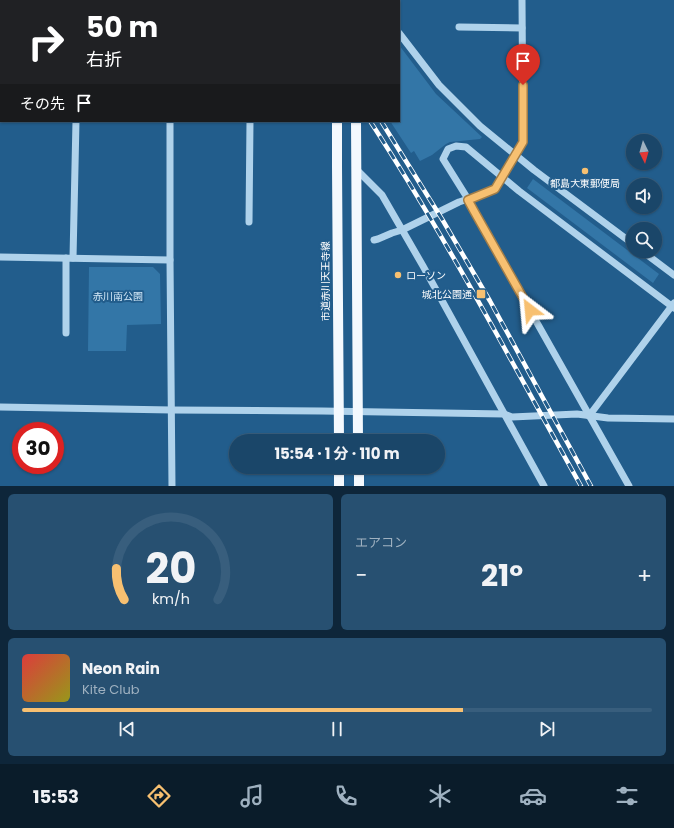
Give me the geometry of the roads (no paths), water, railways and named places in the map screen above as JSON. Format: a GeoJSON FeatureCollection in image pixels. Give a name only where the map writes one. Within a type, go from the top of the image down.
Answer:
{"type":"FeatureCollection","features":[{"type":"Feature","properties":{"kind":"main road","name":"市道赤川天王寺線"},"geometry":{"type":"LineString","coordinates":[[337,122],[336,166],[339,434]]}},
{"type":"Feature","properties":{"kind":"main road"},"geometry":{"type":"LineString","coordinates":[[356,122],[358,434]]}},
{"type":"Feature","properties":{"kind":"main road"},"geometry":{"type":"LineString","coordinates":[[339,474],[339,486]]}},
{"type":"Feature","properties":{"kind":"main road"},"geometry":{"type":"LineString","coordinates":[[359,474],[359,486]]}},
{"type":"Feature","properties":{"kind":"street"},"geometry":{"type":"LineString","coordinates":[[374,240],[402,230],[459,202],[495,189],[502,178],[523,142],[522,0]]}},
{"type":"Feature","properties":{"kind":"street"},"geometry":{"type":"LineString","coordinates":[[459,27],[522,28]]}},
{"type":"Feature","properties":{"kind":"street"},"geometry":{"type":"LineString","coordinates":[[400,34],[439,85],[480,126],[515,155],[626,239]]}},
{"type":"Feature","properties":{"kind":"street"},"geometry":{"type":"LineString","coordinates":[[66,333],[76,122]]}},
{"type":"Feature","properties":{"kind":"street"},"geometry":{"type":"LineString","coordinates":[[170,122],[172,486]]}},
{"type":"Feature","properties":{"kind":"street"},"geometry":{"type":"LineString","coordinates":[[249,222],[250,122]]}},
{"type":"Feature","properties":{"kind":"street"},"geometry":{"type":"LineString","coordinates":[[589,416],[673,306],[502,178],[466,147],[456,146],[448,149],[443,159],[468,200],[589,416],[629,486]]}},
{"type":"Feature","properties":{"kind":"street"},"geometry":{"type":"LineString","coordinates":[[356,169],[382,195],[423,266],[544,486]]}},
{"type":"Feature","properties":{"kind":"street"},"geometry":{"type":"LineString","coordinates":[[0,257],[170,260]]}},
{"type":"Feature","properties":{"kind":"street"},"geometry":{"type":"LineString","coordinates":[[651,258],[674,275]]}},
{"type":"Feature","properties":{"kind":"street"},"geometry":{"type":"LineString","coordinates":[[0,407],[504,414],[512,417],[577,414],[608,418],[674,419]]}},
{"type":"Feature","properties":{"kind":"railway"},"geometry":{"type":"LineString","coordinates":[[371,122],[426,211],[581,486]]}},
{"type":"Feature","properties":{"kind":"railway"},"geometry":{"type":"LineString","coordinates":[[382,122],[442,219],[490,301],[591,486]]}},
{"type":"Feature","properties":{"kind":"place","name":"都島大東郵便局"},"geometry":{"type":"Point","coordinates":[585,171]}},
{"type":"Feature","properties":{"kind":"place","name":"ローソン"},"geometry":{"type":"Point","coordinates":[398,275]}},
{"type":"Feature","properties":{"kind":"place","name":"城北公園通"},"geometry":{"type":"Point","coordinates":[481,294]}},
{"type":"Feature","properties":{"kind":"park label","name":"赤川南公園"},"geometry":{"type":"Point","coordinates":[118,296]}}]}
